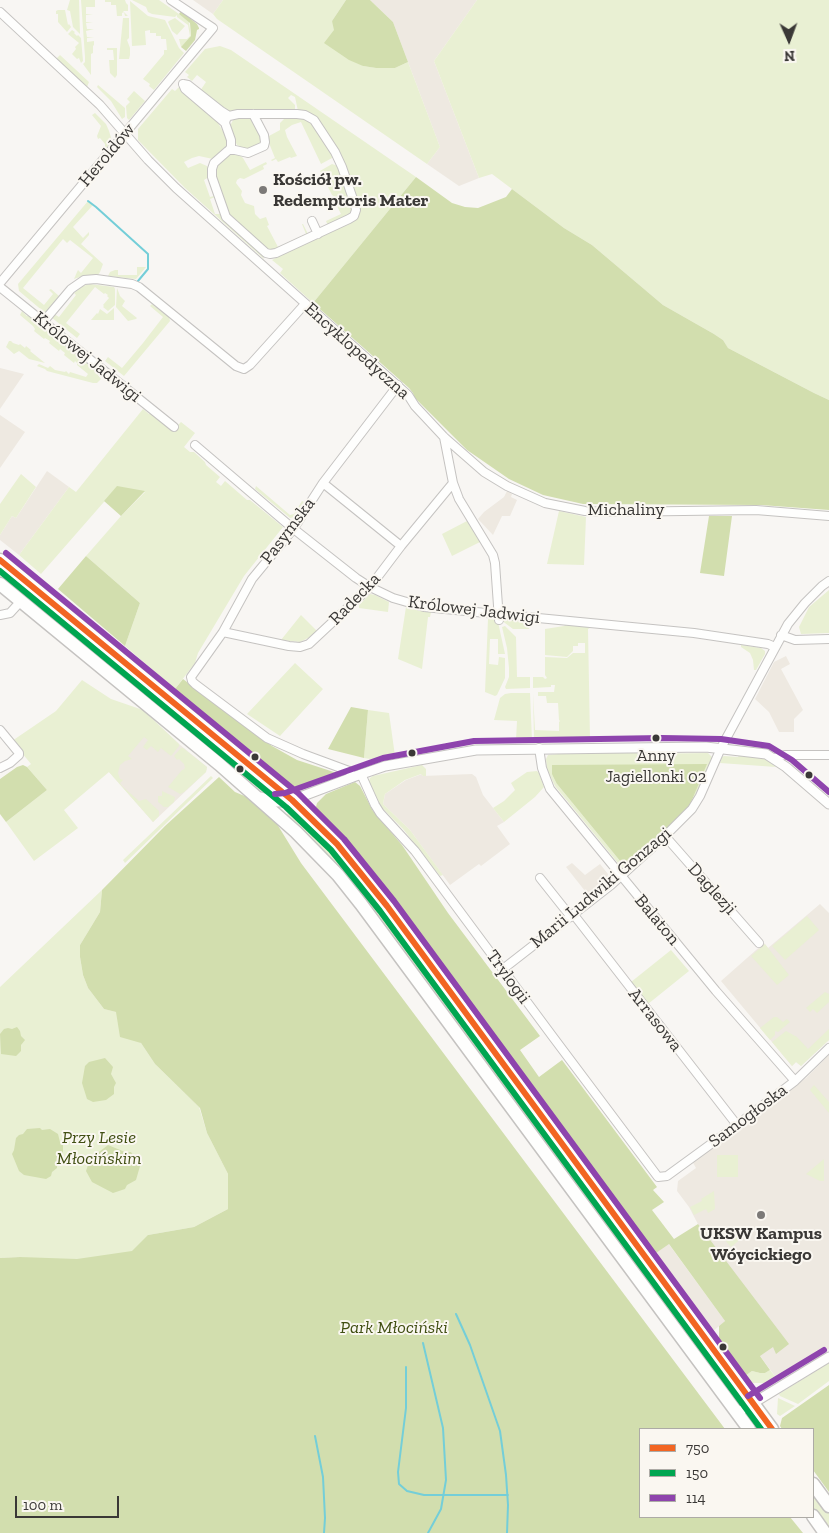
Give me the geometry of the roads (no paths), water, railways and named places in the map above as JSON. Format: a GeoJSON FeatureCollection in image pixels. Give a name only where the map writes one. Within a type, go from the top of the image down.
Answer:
{"type":"FeatureCollection","features":[{"type":"Feature","properties":{"kind":"highway"},"geometry":{"type":"LineString","coordinates":[[0,560],[292,800],[328,836],[367,880],[771,1428]]}},
{"type":"Feature","properties":{"kind":"highway"},"geometry":{"type":"LineString","coordinates":[[0,584],[219,764],[306,841],[338,874],[748,1428]]}},
{"type":"Feature","properties":{"kind":"highway"},"geometry":{"type":"LineString","coordinates":[[814,1485],[829,1506]]}},
{"type":"Feature","properties":{"kind":"highway"},"geometry":{"type":"LineString","coordinates":[[814,1517],[825,1533]]}},
{"type":"Feature","properties":{"kind":"street","name":"Heroldów"},"geometry":{"type":"LineString","coordinates":[[0,282],[213,28],[172,0]]}},
{"type":"Feature","properties":{"kind":"street","name":"Encyklopedyczna"},"geometry":{"type":"LineString","coordinates":[[0,12],[90,96],[176,188],[408,394],[416,406],[444,437]]}},
{"type":"Feature","properties":{"kind":"street"},"geometry":{"type":"LineString","coordinates":[[219,113],[185,89],[183,84],[188,85],[227,120],[232,144],[230,150],[216,160],[212,169],[212,177],[222,211],[231,222],[270,254]]}},
{"type":"Feature","properties":{"kind":"street"},"geometry":{"type":"LineString","coordinates":[[227,120],[238,114],[297,114],[308,116],[316,122],[335,152],[355,204],[354,216],[349,220],[270,254],[262,265]]}},
{"type":"Feature","properties":{"kind":"street"},"geometry":{"type":"LineString","coordinates":[[230,150],[248,153],[264,146],[265,137],[253,114]]}},
{"type":"Feature","properties":{"kind":"street"},"geometry":{"type":"LineString","coordinates":[[312,221],[318,234]]}},
{"type":"Feature","properties":{"kind":"street"},"geometry":{"type":"LineString","coordinates":[[44,321],[71,289],[84,280],[96,279],[132,284],[139,287],[236,366],[244,369],[250,365],[305,304]]}},
{"type":"Feature","properties":{"kind":"street","name":"Królowej Jadwigi"},"geometry":{"type":"LineString","coordinates":[[0,287],[174,427]]}},
{"type":"Feature","properties":{"kind":"street","name":"Pasymska"},"geometry":{"type":"LineString","coordinates":[[357,775],[267,738],[195,684],[192,679],[193,673],[223,632],[252,579],[294,528],[323,483],[398,385]]}},
{"type":"Feature","properties":{"kind":"street"},"geometry":{"type":"LineString","coordinates":[[444,437],[453,483],[459,499],[493,555],[498,614]]}},
{"type":"Feature","properties":{"kind":"street","name":"Michaliny"},"geometry":{"type":"LineString","coordinates":[[444,437],[484,472],[507,486],[545,503],[560,507],[610,512],[756,510],[829,516]]}},
{"type":"Feature","properties":{"kind":"street","name":"Królowej Jadwigi"},"geometry":{"type":"LineString","coordinates":[[194,445],[294,528],[370,587],[393,598],[424,607],[694,633],[768,644],[775,647]]}},
{"type":"Feature","properties":{"kind":"street"},"geometry":{"type":"LineString","coordinates":[[323,483],[401,546]]}},
{"type":"Feature","properties":{"kind":"street","name":"Radecka"},"geometry":{"type":"LineString","coordinates":[[223,632],[290,646],[309,644],[370,587],[453,483]]}},
{"type":"Feature","properties":{"kind":"street","name":"Marii Ludwiki Gonzagi"},"geometry":{"type":"LineString","coordinates":[[503,969],[572,916],[621,875],[665,836],[696,804],[721,748],[781,635],[805,603],[829,581]]}},
{"type":"Feature","properties":{"kind":"street"},"geometry":{"type":"LineString","coordinates":[[0,615],[10,613],[21,601]]}},
{"type":"Feature","properties":{"kind":"street"},"geometry":{"type":"LineString","coordinates":[[781,635],[795,640],[829,639]]}},
{"type":"Feature","properties":{"kind":"street"},"geometry":{"type":"LineString","coordinates":[[0,730],[19,753],[10,763],[0,768]]}},
{"type":"Feature","properties":{"kind":"street","name":"Balaton"},"geometry":{"type":"LineString","coordinates":[[539,748],[542,768],[550,789],[716,991],[795,1081]]}},
{"type":"Feature","properties":{"kind":"street"},"geometry":{"type":"LineString","coordinates":[[250,791],[275,802],[283,802],[385,766],[476,750],[721,748],[766,754],[774,758],[829,804]]}},
{"type":"Feature","properties":{"kind":"street"},"geometry":{"type":"LineString","coordinates":[[774,758],[784,755],[829,755]]}},
{"type":"Feature","properties":{"kind":"street","name":"Trylogii"},"geometry":{"type":"LineString","coordinates":[[357,775],[380,813],[416,851],[656,1174],[661,1177]]}},
{"type":"Feature","properties":{"kind":"street","name":"Daglezji"},"geometry":{"type":"LineString","coordinates":[[665,836],[759,943]]}},
{"type":"Feature","properties":{"kind":"street","name":"Arrasowa"},"geometry":{"type":"LineString","coordinates":[[540,878],[737,1125]]}},
{"type":"Feature","properties":{"kind":"street","name":"Samogłoska"},"geometry":{"type":"LineString","coordinates":[[661,1177],[666,1176],[795,1081],[829,1048]]}},
{"type":"Feature","properties":{"kind":"street"},"geometry":{"type":"LineString","coordinates":[[737,1413],[829,1356]]}},
{"type":"Feature","properties":{"kind":"waterway"},"geometry":{"type":"LineString","coordinates":[[88,201],[148,254],[148,269],[138,281]]}},
{"type":"Feature","properties":{"kind":"waterway"},"geometry":{"type":"LineString","coordinates":[[456,1314],[470,1345],[500,1431],[506,1475],[507,1533]]}},
{"type":"Feature","properties":{"kind":"waterway"},"geometry":{"type":"LineString","coordinates":[[423,1343],[443,1428],[446,1480],[441,1509],[428,1533]]}},
{"type":"Feature","properties":{"kind":"waterway"},"geometry":{"type":"LineString","coordinates":[[406,1367],[406,1408],[398,1472],[399,1484],[407,1491],[424,1495],[508,1495]]}},
{"type":"Feature","properties":{"kind":"waterway"},"geometry":{"type":"LineString","coordinates":[[315,1436],[323,1477],[324,1533]]}},
{"type":"Feature","properties":{"kind":"place","name":"Kościół pw. Redemptoris Mater"},"geometry":{"type":"Point","coordinates":[263,190]}},
{"type":"Feature","properties":{"kind":"place","name":"Anny Jagiellonki 02"},"geometry":{"type":"Point","coordinates":[656,738]}},
{"type":"Feature","properties":{"kind":"place","name":"UKSW Kampus Wóycickiego"},"geometry":{"type":"Point","coordinates":[761,1215]}},
{"type":"Feature","properties":{"kind":"park label","name":"Przy Lesie Młocińskim"},"geometry":{"type":"Point","coordinates":[99,1148]}},
{"type":"Feature","properties":{"kind":"park label","name":"Park Młociński"},"geometry":{"type":"Point","coordinates":[394,1328]}}]}
